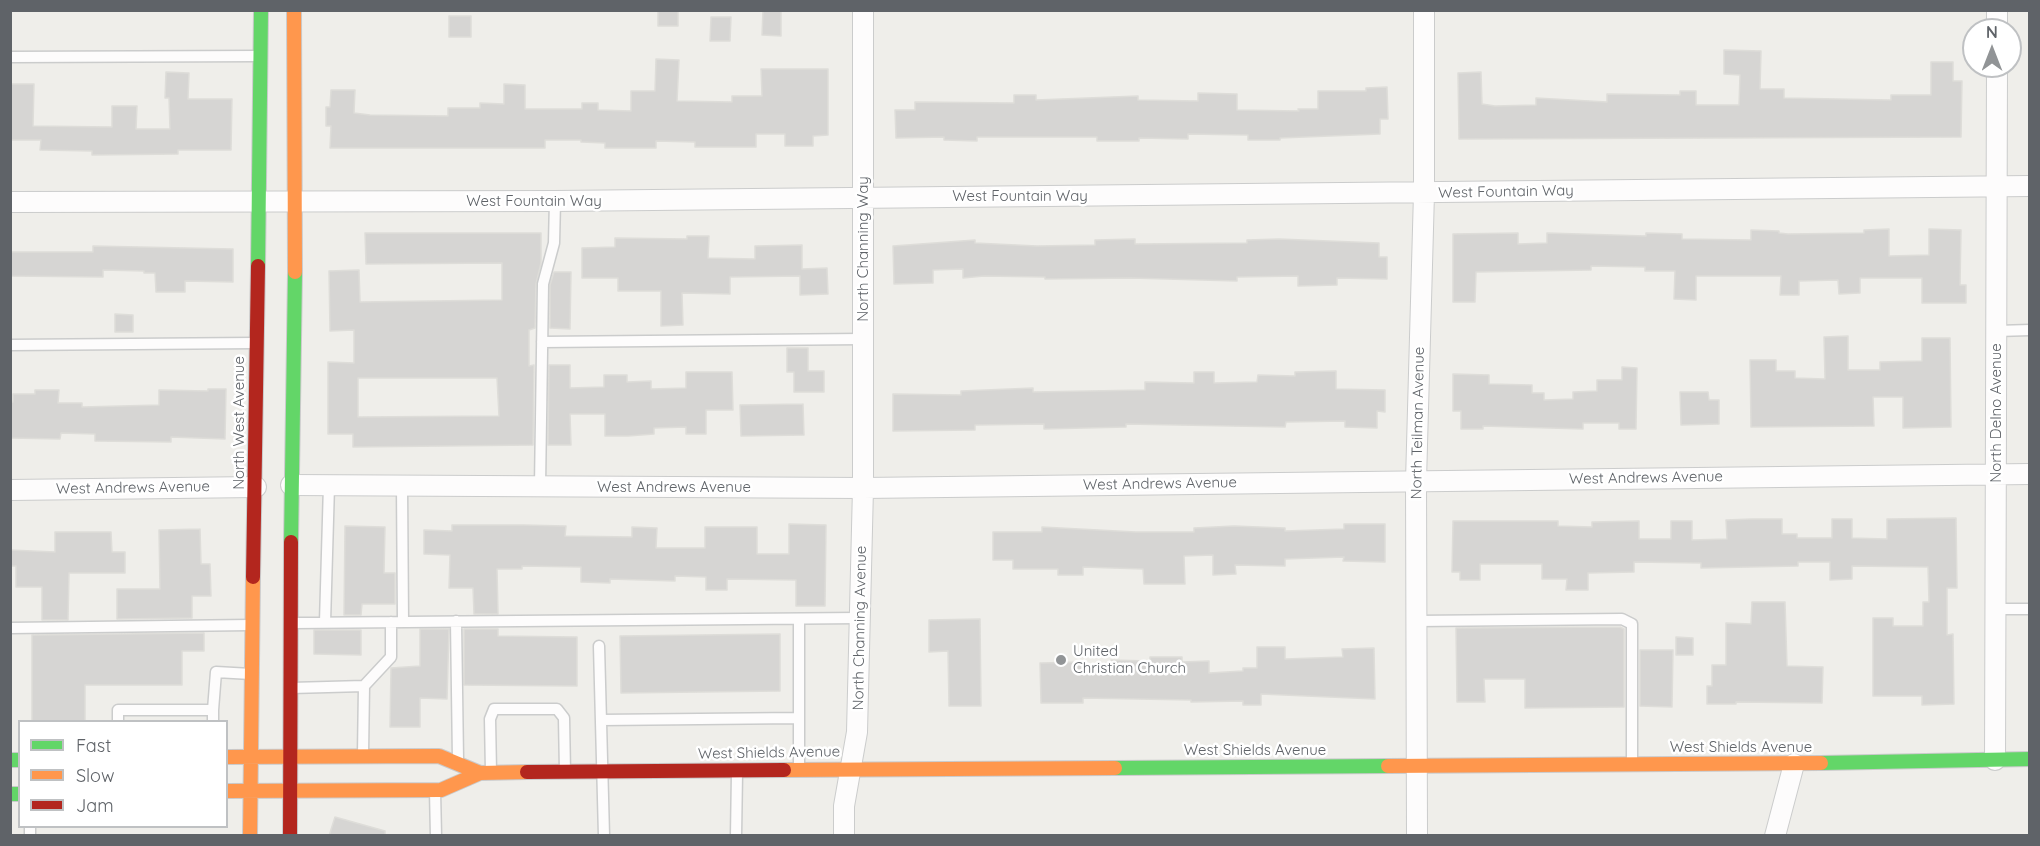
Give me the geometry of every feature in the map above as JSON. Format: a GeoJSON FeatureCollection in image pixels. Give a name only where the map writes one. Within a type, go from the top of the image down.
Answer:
{"type":"FeatureCollection","features":[{"type":"Feature","properties":{"kind":"main road","name":"North West Avenue"},"geometry":{"type":"LineString","coordinates":[[250,836],[251,625],[256,487],[261,10]]}},
{"type":"Feature","properties":{"kind":"main road"},"geometry":{"type":"LineString","coordinates":[[290,836],[291,485],[296,200],[294,10]]}},
{"type":"Feature","properties":{"kind":"main road","name":"West Shields Avenue"},"geometry":{"type":"LineString","coordinates":[[228,757],[439,756],[486,772],[1794,764],[2030,759]]}},
{"type":"Feature","properties":{"kind":"main road","name":"West Shields Avenue"},"geometry":{"type":"LineString","coordinates":[[228,791],[441,790],[486,772]]}},
{"type":"Feature","properties":{"kind":"street","name":"North Channing Way"},"geometry":{"type":"LineString","coordinates":[[863,10],[863,488]]}},
{"type":"Feature","properties":{"kind":"street","name":"North Teilman Avenue"},"geometry":{"type":"LineString","coordinates":[[1417,836],[1416,481],[1424,193],[1425,10]]}},
{"type":"Feature","properties":{"kind":"street","name":"North Delno Avenue"},"geometry":{"type":"LineString","coordinates":[[1995,760],[1997,78]]}},
{"type":"Feature","properties":{"kind":"street","name":"West Fountain Way"},"geometry":{"type":"LineString","coordinates":[[10,202],[259,199],[555,201],[2030,186]]}},
{"type":"Feature","properties":{"kind":"street","name":"West Andrews Avenue"},"geometry":{"type":"LineString","coordinates":[[291,485],[863,488],[2030,474]]}},
{"type":"Feature","properties":{"kind":"street","name":"West Andrews Avenue"},"geometry":{"type":"LineString","coordinates":[[10,490],[256,487]]}},
{"type":"Feature","properties":{"kind":"street","name":"North Channing Avenue"},"geometry":{"type":"LineString","coordinates":[[850,768],[857,732],[863,488]]}},
{"type":"Feature","properties":{"kind":"street"},"geometry":{"type":"LineString","coordinates":[[1775,836],[1794,764]]}},
{"type":"Feature","properties":{"kind":"street"},"geometry":{"type":"LineString","coordinates":[[844,836],[844,806],[850,768]]}},
{"type":"Feature","properties":{"kind":"lane"},"geometry":{"type":"LineString","coordinates":[[10,57],[261,56]]}},
{"type":"Feature","properties":{"kind":"lane"},"geometry":{"type":"LineString","coordinates":[[540,486],[543,284],[554,243],[555,201]]}},
{"type":"Feature","properties":{"kind":"lane"},"geometry":{"type":"LineString","coordinates":[[1997,331],[2030,330]]}},
{"type":"Feature","properties":{"kind":"lane"},"geometry":{"type":"LineString","coordinates":[[542,342],[862,339]]}},
{"type":"Feature","properties":{"kind":"lane"},"geometry":{"type":"LineString","coordinates":[[10,345],[256,343]]}},
{"type":"Feature","properties":{"kind":"lane"},"geometry":{"type":"LineString","coordinates":[[324,622],[329,485]]}},
{"type":"Feature","properties":{"kind":"lane"},"geometry":{"type":"LineString","coordinates":[[363,756],[364,686],[391,657],[397,622],[402,486]]}},
{"type":"Feature","properties":{"kind":"lane"},"geometry":{"type":"LineString","coordinates":[[1995,609],[2030,609]]}},
{"type":"Feature","properties":{"kind":"lane"},"geometry":{"type":"LineString","coordinates":[[291,623],[859,618]]}},
{"type":"Feature","properties":{"kind":"lane"},"geometry":{"type":"LineString","coordinates":[[799,619],[799,769]]}},
{"type":"Feature","properties":{"kind":"lane"},"geometry":{"type":"LineString","coordinates":[[1417,621],[1622,619],[1632,624],[1632,765]]}},
{"type":"Feature","properties":{"kind":"lane"},"geometry":{"type":"LineString","coordinates":[[456,621],[458,763]]}},
{"type":"Feature","properties":{"kind":"lane"},"geometry":{"type":"LineString","coordinates":[[10,628],[251,625]]}},
{"type":"Feature","properties":{"kind":"lane"},"geometry":{"type":"LineString","coordinates":[[599,646],[604,836]]}},
{"type":"Feature","properties":{"kind":"lane"},"geometry":{"type":"LineString","coordinates":[[117,720],[118,710],[213,716],[216,672],[251,674]]}},
{"type":"Feature","properties":{"kind":"lane"},"geometry":{"type":"LineString","coordinates":[[291,688],[364,686]]}},
{"type":"Feature","properties":{"kind":"lane"},"geometry":{"type":"LineString","coordinates":[[486,772],[490,719],[494,709],[557,709],[564,718],[565,772]]}},
{"type":"Feature","properties":{"kind":"lane"},"geometry":{"type":"LineString","coordinates":[[601,720],[798,718]]}},
{"type":"Feature","properties":{"kind":"lane"},"geometry":{"type":"LineString","coordinates":[[736,836],[737,770]]}},
{"type":"Feature","properties":{"kind":"lane"},"geometry":{"type":"LineString","coordinates":[[435,790],[436,836]]}},
{"type":"Feature","properties":{"kind":"building"},"geometry":{"type":"Polygon","coordinates":[[[658,10],[678,10],[678,26],[658,26],[658,10]]]}},
{"type":"Feature","properties":{"kind":"building"},"geometry":{"type":"Polygon","coordinates":[[[763,10],[781,10],[781,36],[762,35],[763,10]]]}},
{"type":"Feature","properties":{"kind":"building"},"geometry":{"type":"Polygon","coordinates":[[[449,16],[471,16],[471,37],[449,37],[449,16]]]}},
{"type":"Feature","properties":{"kind":"building"},"geometry":{"type":"Polygon","coordinates":[[[711,17],[731,17],[730,41],[710,41],[711,17]]]}},
{"type":"Feature","properties":{"kind":"building"},"geometry":{"type":"Polygon","coordinates":[[[1724,50],[1761,51],[1760,89],[1784,89],[1784,98],[1891,100],[1891,95],[1931,95],[1931,62],[1953,62],[1953,81],[1962,81],[1961,137],[1459,139],[1458,73],[1481,72],[1482,104],[1495,106],[1536,105],[1536,98],[1607,102],[1607,94],[1680,95],[1680,91],[1696,91],[1696,105],[1739,105],[1740,75],[1724,74],[1724,50]]]}},
{"type":"Feature","properties":{"kind":"building"},"geometry":{"type":"Polygon","coordinates":[[[656,59],[679,60],[677,101],[732,102],[732,96],[762,96],[761,69],[828,69],[828,135],[813,136],[813,146],[785,146],[785,134],[756,134],[756,147],[695,147],[695,142],[656,141],[656,148],[605,148],[605,143],[545,140],[545,148],[330,148],[331,126],[326,126],[326,107],[330,107],[331,90],[355,90],[354,113],[370,115],[448,116],[448,108],[480,108],[480,103],[504,104],[504,84],[525,85],[525,109],[582,109],[582,103],[598,103],[598,110],[631,111],[631,91],[655,91],[656,59]]]}},
{"type":"Feature","properties":{"kind":"building"},"geometry":{"type":"Polygon","coordinates":[[[166,72],[189,73],[188,99],[232,99],[231,150],[178,150],[178,154],[92,155],[92,151],[40,150],[41,140],[10,140],[10,84],[34,84],[33,126],[112,127],[112,106],[137,106],[136,129],[170,129],[169,98],[165,98],[166,72]]]}},
{"type":"Feature","properties":{"kind":"building"},"geometry":{"type":"Polygon","coordinates":[[[1387,87],[1388,119],[1380,119],[1380,134],[1280,138],[1280,140],[1248,140],[1248,135],[1188,134],[1188,139],[1139,138],[1139,141],[1097,141],[1097,137],[977,137],[977,141],[944,140],[944,137],[896,138],[895,110],[915,110],[915,102],[1014,103],[1014,95],[1036,95],[1036,100],[1138,96],[1138,100],[1198,101],[1198,93],[1237,94],[1237,110],[1299,111],[1298,109],[1318,109],[1318,91],[1366,91],[1366,88],[1387,87]]]}},
{"type":"Feature","properties":{"kind":"building"},"geometry":{"type":"Polygon","coordinates":[[[1889,229],[1889,256],[1929,255],[1929,229],[1961,230],[1960,285],[1966,285],[1966,303],[1922,303],[1922,278],[1860,278],[1860,293],[1839,294],[1838,280],[1799,281],[1799,295],[1780,295],[1781,276],[1696,276],[1696,300],[1674,299],[1675,271],[1645,271],[1645,267],[1591,266],[1591,270],[1476,272],[1475,302],[1453,302],[1453,234],[1518,233],[1518,244],[1547,243],[1547,233],[1646,236],[1646,233],[1682,234],[1682,239],[1751,240],[1751,230],[1779,231],[1779,233],[1788,234],[1864,233],[1864,230],[1889,229]]]}},
{"type":"Feature","properties":{"kind":"building"},"geometry":{"type":"Polygon","coordinates":[[[365,233],[541,233],[541,263],[536,284],[535,328],[529,330],[529,366],[534,365],[533,445],[353,447],[353,434],[328,434],[328,362],[354,363],[354,330],[330,331],[329,271],[359,270],[360,302],[502,300],[502,263],[366,264],[365,233]],[[358,378],[358,417],[499,416],[497,378],[358,378]]]}},
{"type":"Feature","properties":{"kind":"building"},"geometry":{"type":"Polygon","coordinates":[[[687,236],[709,236],[708,258],[755,259],[755,246],[802,245],[802,269],[827,268],[828,294],[800,295],[800,276],[730,277],[730,294],[682,293],[683,325],[661,326],[661,291],[618,291],[618,278],[582,278],[582,248],[615,247],[615,238],[687,239],[687,236]]]}},
{"type":"Feature","properties":{"kind":"building"},"geometry":{"type":"Polygon","coordinates":[[[1135,239],[1135,244],[1247,243],[1247,240],[1279,239],[1379,243],[1379,257],[1387,257],[1387,279],[1337,278],[1337,285],[1298,286],[1298,276],[1237,277],[1237,281],[984,276],[963,278],[963,269],[933,270],[933,283],[894,284],[893,246],[975,240],[975,243],[1037,246],[1095,245],[1095,240],[1135,239]]]}},
{"type":"Feature","properties":{"kind":"building"},"geometry":{"type":"Polygon","coordinates":[[[93,246],[233,249],[233,282],[185,281],[185,292],[156,292],[155,273],[144,273],[144,271],[103,270],[103,277],[10,276],[10,252],[93,252],[93,246]]]}},
{"type":"Feature","properties":{"kind":"building"},"geometry":{"type":"Polygon","coordinates":[[[554,272],[571,272],[570,329],[550,328],[550,285],[554,272]]]}},
{"type":"Feature","properties":{"kind":"building"},"geometry":{"type":"Polygon","coordinates":[[[115,314],[133,315],[133,332],[115,332],[115,314]]]}},
{"type":"Feature","properties":{"kind":"building"},"geometry":{"type":"Polygon","coordinates":[[[1848,336],[1848,370],[1880,370],[1880,362],[1922,361],[1922,338],[1950,338],[1951,427],[1903,428],[1903,397],[1873,397],[1874,426],[1751,427],[1750,360],[1776,360],[1776,371],[1795,371],[1795,378],[1825,379],[1824,337],[1848,336]]]}},
{"type":"Feature","properties":{"kind":"building"},"geometry":{"type":"Polygon","coordinates":[[[787,348],[808,348],[808,371],[824,371],[824,392],[794,392],[794,372],[787,372],[787,348]]]}},
{"type":"Feature","properties":{"kind":"building"},"geometry":{"type":"Polygon","coordinates":[[[549,365],[570,365],[570,388],[604,387],[604,375],[627,375],[627,382],[651,381],[651,389],[686,388],[686,372],[732,372],[733,410],[706,410],[706,434],[686,434],[686,427],[654,428],[654,434],[628,436],[605,436],[605,414],[570,414],[571,445],[548,445],[549,365]]]}},
{"type":"Feature","properties":{"kind":"building"},"geometry":{"type":"Polygon","coordinates":[[[1622,367],[1637,368],[1636,429],[1619,429],[1619,423],[1583,423],[1583,429],[1483,426],[1483,429],[1461,429],[1461,411],[1453,411],[1453,374],[1489,375],[1489,384],[1532,385],[1532,393],[1544,393],[1544,400],[1573,399],[1573,392],[1597,391],[1597,380],[1622,380],[1622,367]]]}},
{"type":"Feature","properties":{"kind":"building"},"geometry":{"type":"Polygon","coordinates":[[[1336,371],[1336,389],[1385,390],[1385,412],[1377,411],[1377,428],[1345,427],[1345,421],[1286,422],[1285,427],[1126,424],[1126,427],[1044,429],[1044,424],[975,425],[975,430],[893,431],[893,394],[961,395],[961,391],[1033,388],[1033,392],[1145,390],[1145,382],[1194,383],[1194,372],[1214,372],[1214,383],[1257,382],[1258,375],[1295,376],[1295,372],[1336,371]]]}},
{"type":"Feature","properties":{"kind":"building"},"geometry":{"type":"Polygon","coordinates":[[[208,389],[226,389],[225,439],[171,437],[171,442],[95,441],[95,434],[61,433],[60,439],[10,438],[10,402],[13,402],[13,394],[35,394],[35,390],[59,390],[58,403],[82,403],[82,407],[159,405],[159,390],[208,391],[208,389]]]}},
{"type":"Feature","properties":{"kind":"building"},"geometry":{"type":"Polygon","coordinates":[[[1680,392],[1708,392],[1709,400],[1719,400],[1719,424],[1681,425],[1680,392]]]}},
{"type":"Feature","properties":{"kind":"building"},"geometry":{"type":"Polygon","coordinates":[[[803,404],[804,435],[741,436],[740,405],[803,404]]]}},
{"type":"Feature","properties":{"kind":"building"},"geometry":{"type":"Polygon","coordinates":[[[1956,518],[1957,588],[1947,588],[1947,635],[1953,634],[1954,704],[1922,705],[1922,696],[1873,696],[1873,618],[1893,618],[1893,626],[1923,626],[1923,602],[1929,602],[1928,567],[1852,566],[1852,579],[1830,580],[1830,562],[1798,562],[1798,566],[1701,568],[1701,563],[1634,562],[1634,572],[1588,573],[1588,590],[1566,590],[1567,579],[1542,579],[1542,564],[1480,564],[1480,580],[1460,580],[1460,572],[1452,572],[1453,521],[1558,521],[1558,526],[1592,527],[1592,522],[1639,521],[1639,539],[1671,539],[1671,521],[1692,521],[1692,540],[1727,539],[1726,520],[1752,519],[1782,519],[1782,534],[1797,534],[1797,538],[1832,538],[1832,519],[1852,519],[1852,538],[1887,539],[1887,519],[1956,518]]]}},
{"type":"Feature","properties":{"kind":"building"},"geometry":{"type":"Polygon","coordinates":[[[789,524],[826,525],[825,606],[796,606],[796,580],[727,579],[727,590],[706,590],[706,577],[675,576],[675,581],[610,579],[610,583],[581,582],[581,567],[522,566],[522,569],[497,569],[498,614],[474,614],[473,588],[449,588],[450,555],[424,554],[424,530],[452,531],[452,525],[523,525],[566,526],[565,536],[632,537],[632,527],[657,528],[656,548],[705,548],[705,527],[757,527],[757,554],[789,554],[789,524]]]}},
{"type":"Feature","properties":{"kind":"building"},"geometry":{"type":"Polygon","coordinates":[[[1344,524],[1385,524],[1385,562],[1343,561],[1344,557],[1285,559],[1285,566],[1235,565],[1236,574],[1213,575],[1213,555],[1184,556],[1185,584],[1144,584],[1143,569],[1083,567],[1083,575],[1058,575],[1058,569],[1013,569],[1013,560],[993,560],[993,532],[1042,532],[1042,527],[1136,532],[1194,532],[1194,528],[1234,526],[1285,528],[1285,531],[1344,529],[1344,524]]]}},
{"type":"Feature","properties":{"kind":"building"},"geometry":{"type":"Polygon","coordinates":[[[345,526],[385,527],[384,573],[395,573],[395,604],[362,604],[361,615],[344,615],[345,526]]]}},
{"type":"Feature","properties":{"kind":"building"},"geometry":{"type":"Polygon","coordinates":[[[200,529],[201,564],[210,564],[211,596],[192,596],[192,618],[117,619],[117,589],[160,589],[159,530],[200,529]]]}},
{"type":"Feature","properties":{"kind":"building"},"geometry":{"type":"Polygon","coordinates":[[[55,532],[111,532],[112,552],[125,552],[125,573],[69,573],[68,620],[42,620],[42,587],[16,587],[16,566],[10,566],[10,550],[55,552],[55,532]]]}},
{"type":"Feature","properties":{"kind":"building"},"geometry":{"type":"Polygon","coordinates":[[[1752,602],[1785,602],[1787,666],[1823,667],[1822,703],[1707,704],[1707,686],[1712,686],[1712,665],[1726,665],[1726,623],[1751,624],[1752,602]]]}},
{"type":"Feature","properties":{"kind":"building"},"geometry":{"type":"Polygon","coordinates":[[[980,619],[981,706],[949,706],[948,651],[929,652],[929,620],[980,619]]]}},
{"type":"Feature","properties":{"kind":"building"},"geometry":{"type":"Polygon","coordinates":[[[1620,627],[1624,629],[1624,707],[1525,708],[1525,679],[1484,679],[1485,702],[1457,702],[1456,628],[1620,627]]]}},
{"type":"Feature","properties":{"kind":"building"},"geometry":{"type":"Polygon","coordinates":[[[420,629],[449,629],[447,699],[420,698],[420,727],[390,727],[391,668],[420,666],[420,629]]]}},
{"type":"Feature","properties":{"kind":"building"},"geometry":{"type":"Polygon","coordinates":[[[464,629],[498,629],[498,636],[577,637],[577,686],[464,685],[464,629]]]}},
{"type":"Feature","properties":{"kind":"building"},"geometry":{"type":"Polygon","coordinates":[[[314,630],[361,630],[361,655],[314,654],[314,630]]]}},
{"type":"Feature","properties":{"kind":"building"},"geometry":{"type":"Polygon","coordinates":[[[204,633],[204,651],[182,651],[182,685],[85,685],[85,720],[32,720],[32,635],[204,633]]]}},
{"type":"Feature","properties":{"kind":"building"},"geometry":{"type":"Polygon","coordinates":[[[780,634],[780,691],[621,693],[620,636],[780,634]]]}},
{"type":"Feature","properties":{"kind":"building"},"geometry":{"type":"Polygon","coordinates":[[[1676,637],[1693,638],[1693,655],[1676,655],[1676,637]]]}},
{"type":"Feature","properties":{"kind":"building"},"geometry":{"type":"Polygon","coordinates":[[[1257,647],[1285,647],[1285,659],[1343,657],[1342,649],[1374,648],[1375,699],[1261,694],[1261,705],[1243,705],[1243,701],[1191,702],[1191,700],[1083,698],[1083,703],[1041,703],[1040,663],[1082,662],[1082,670],[1111,670],[1111,660],[1150,661],[1150,657],[1182,657],[1182,662],[1209,661],[1209,673],[1243,671],[1243,668],[1257,668],[1257,647]]]}},
{"type":"Feature","properties":{"kind":"building"},"geometry":{"type":"Polygon","coordinates":[[[1640,650],[1673,650],[1672,707],[1640,706],[1640,650]]]}},
{"type":"Feature","properties":{"kind":"building"},"geometry":{"type":"Polygon","coordinates":[[[335,817],[385,831],[385,836],[329,836],[335,817]]]}},
{"type":"Feature","properties":{"kind":"traffic: fast"},"geometry":{"type":"LineString","coordinates":[[258,266],[261,10]]}},
{"type":"Feature","properties":{"kind":"traffic: fast"},"geometry":{"type":"LineString","coordinates":[[291,542],[295,272]]}},
{"type":"Feature","properties":{"kind":"traffic: fast"},"geometry":{"type":"LineString","coordinates":[[1821,763],[2030,759]]}},
{"type":"Feature","properties":{"kind":"traffic: fast"},"geometry":{"type":"LineString","coordinates":[[10,760],[18,760]]}},
{"type":"Feature","properties":{"kind":"traffic: fast"},"geometry":{"type":"LineString","coordinates":[[1115,768],[1388,766]]}},
{"type":"Feature","properties":{"kind":"traffic: fast"},"geometry":{"type":"LineString","coordinates":[[10,794],[18,794]]}},
{"type":"Feature","properties":{"kind":"traffic: slow"},"geometry":{"type":"LineString","coordinates":[[294,10],[295,272]]}},
{"type":"Feature","properties":{"kind":"traffic: slow"},"geometry":{"type":"LineString","coordinates":[[250,836],[253,577]]}},
{"type":"Feature","properties":{"kind":"traffic: slow"},"geometry":{"type":"LineString","coordinates":[[228,757],[439,756],[480,773]]}},
{"type":"Feature","properties":{"kind":"traffic: slow"},"geometry":{"type":"LineString","coordinates":[[1388,766],[1821,763]]}},
{"type":"Feature","properties":{"kind":"traffic: slow"},"geometry":{"type":"LineString","coordinates":[[784,770],[1115,768]]}},
{"type":"Feature","properties":{"kind":"traffic: slow"},"geometry":{"type":"LineString","coordinates":[[228,791],[441,790],[480,773],[527,772]]}},
{"type":"Feature","properties":{"kind":"traffic: jam"},"geometry":{"type":"LineString","coordinates":[[253,577],[258,266]]}},
{"type":"Feature","properties":{"kind":"traffic: jam"},"geometry":{"type":"LineString","coordinates":[[290,836],[291,542]]}},
{"type":"Feature","properties":{"kind":"traffic: jam"},"geometry":{"type":"LineString","coordinates":[[527,772],[784,770]]}},
{"type":"Feature","properties":{"kind":"place","name":"United Christian Church"},"geometry":{"type":"Point","coordinates":[1061,660]}}]}
